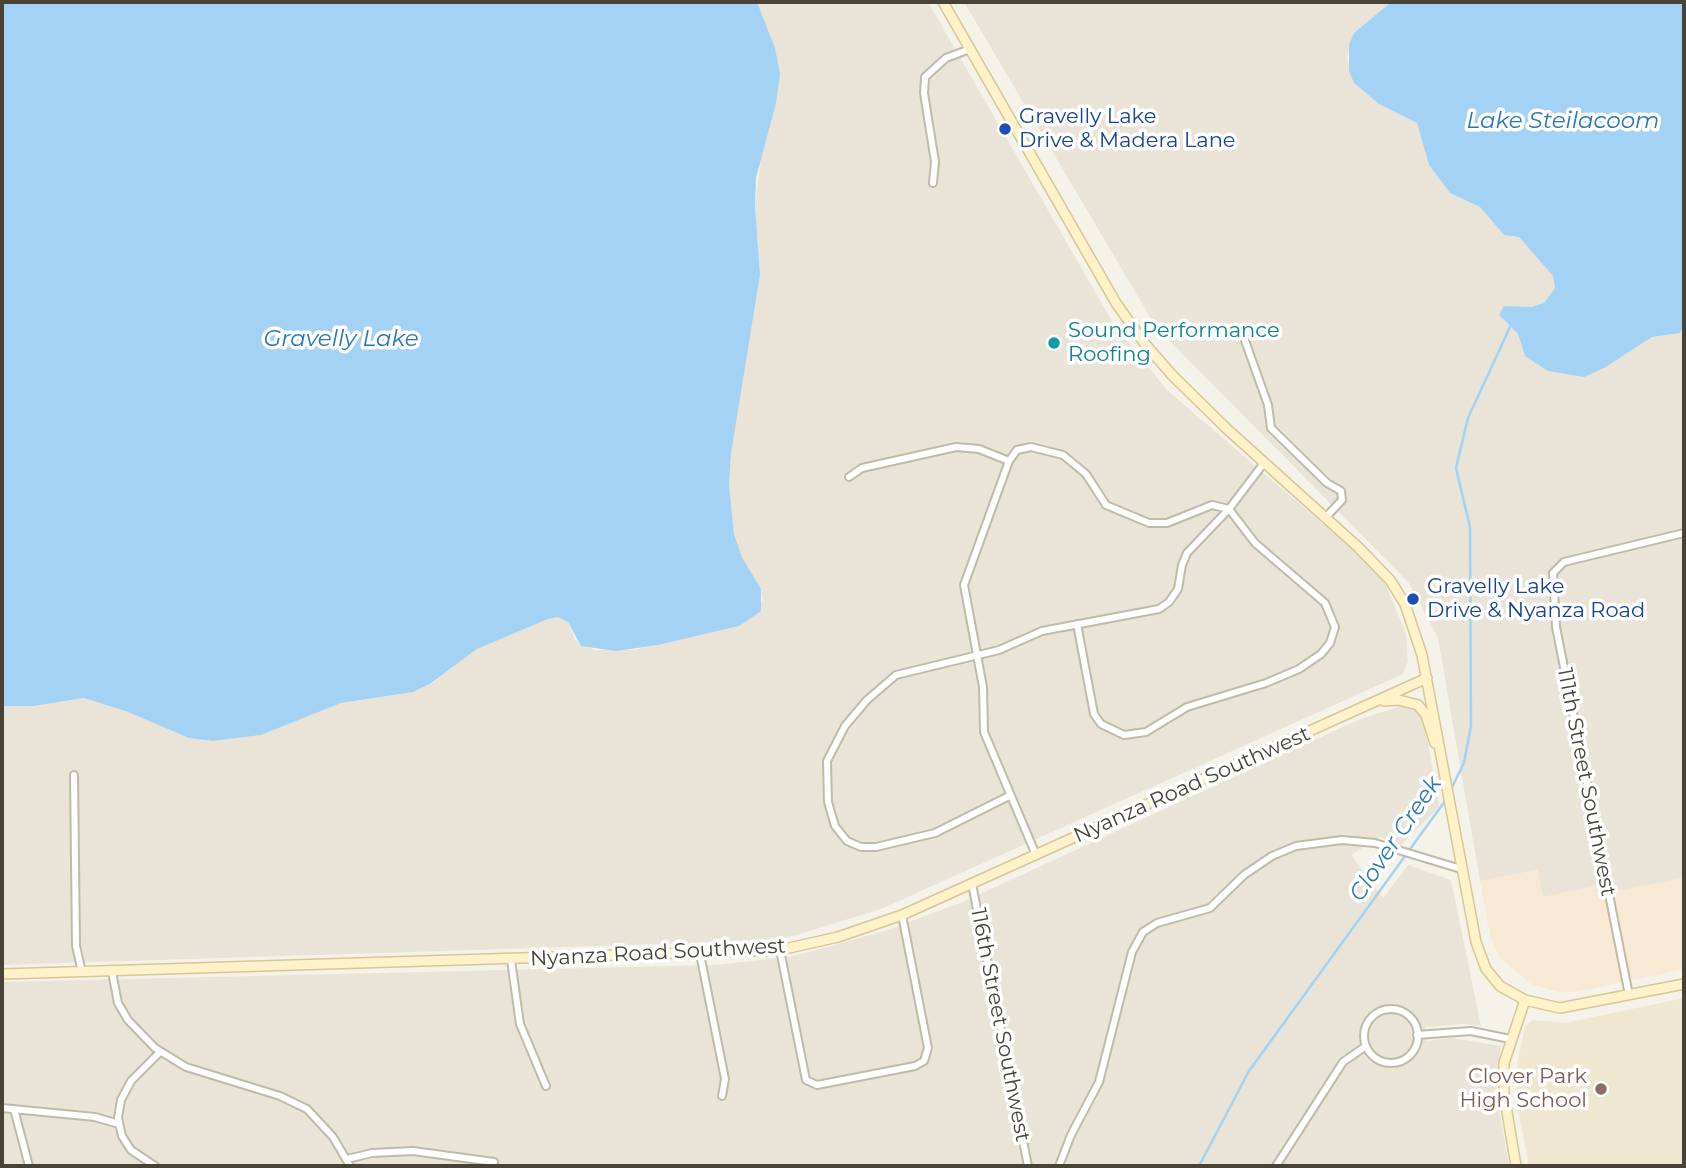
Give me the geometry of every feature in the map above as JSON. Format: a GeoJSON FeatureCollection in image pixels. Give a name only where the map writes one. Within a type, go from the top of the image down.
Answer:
{"type":"FeatureCollection","features":[{"type":"Feature","properties":{"kind":"street"},"geometry":{"type":"LineString","coordinates":[[943,2],[1116,303],[1145,344],[1172,375],[1264,463],[1326,517],[1395,588],[1416,633],[1427,678],[1461,869],[1481,960],[1500,986],[1525,1000],[1560,1008],[1684,984]]}},
{"type":"Feature","properties":{"kind":"street"},"geometry":{"type":"LineString","coordinates":[[933,183],[935,162],[924,93],[925,77],[946,58],[970,49]]}},
{"type":"Feature","properties":{"kind":"street"},"geometry":{"type":"LineString","coordinates":[[1243,335],[1268,405],[1271,428],[1326,483],[1341,491],[1342,500],[1326,517]]}},
{"type":"Feature","properties":{"kind":"street"},"geometry":{"type":"LineString","coordinates":[[849,477],[862,468],[956,447],[979,449],[1009,461]]}},
{"type":"Feature","properties":{"kind":"street"},"geometry":{"type":"LineString","coordinates":[[1036,855],[984,732],[984,687],[964,585],[1013,453],[1022,447],[1058,453],[1086,474],[1107,505],[1149,523],[1167,523],[1212,505],[1229,509],[1255,543],[1318,597],[1331,613],[1335,627],[1330,643],[1314,659],[1266,683],[1187,707],[1146,732],[1124,735],[1101,724],[1094,714],[1077,624]]}},
{"type":"Feature","properties":{"kind":"street"},"geometry":{"type":"LineString","coordinates":[[1009,796],[927,836],[876,847],[855,846],[837,832],[831,814],[826,778],[828,756],[845,726],[867,700],[896,675],[976,656],[1035,632],[1159,609],[1170,601],[1178,589],[1187,553],[1229,509],[1264,463]]}},
{"type":"Feature","properties":{"kind":"street","name":"111th Street Southwest"},"geometry":{"type":"LineString","coordinates":[[1629,995],[1556,627],[1552,586],[1556,569],[1564,562],[1684,533]]}},
{"type":"Feature","properties":{"kind":"street","name":"Nyanza Road Southwest"},"geometry":{"type":"LineString","coordinates":[[2,974],[780,950],[838,937],[902,915],[1427,678]]}},
{"type":"Feature","properties":{"kind":"street"},"geometry":{"type":"LineString","coordinates":[[1376,702],[1399,701],[1418,705],[1426,715],[1443,764]]}},
{"type":"Feature","properties":{"kind":"street"},"geometry":{"type":"LineString","coordinates":[[74,775],[76,946],[82,972]]}},
{"type":"Feature","properties":{"kind":"street"},"geometry":{"type":"LineString","coordinates":[[1059,1166],[1071,1135],[1099,1082],[1132,952],[1143,932],[1157,923],[1210,908],[1244,875],[1289,848],[1342,840],[1396,848],[1461,869]]}},
{"type":"Feature","properties":{"kind":"street","name":"116th Street Southwest"},"geometry":{"type":"LineString","coordinates":[[972,884],[1028,1166]]}},
{"type":"Feature","properties":{"kind":"street"},"geometry":{"type":"LineString","coordinates":[[780,950],[803,1075],[810,1084],[817,1085],[915,1066],[927,1057],[928,1048],[902,915]]}},
{"type":"Feature","properties":{"kind":"street"},"geometry":{"type":"LineString","coordinates":[[700,954],[725,1079],[722,1096]]}},
{"type":"Feature","properties":{"kind":"street"},"geometry":{"type":"LineString","coordinates":[[511,960],[520,1024],[546,1086]]}},
{"type":"Feature","properties":{"kind":"street"},"geometry":{"type":"LineString","coordinates":[[111,972],[118,1003],[128,1020],[160,1052],[186,1067],[280,1096],[300,1105],[322,1123],[348,1163],[372,1153],[413,1151],[494,1163]]}},
{"type":"Feature","properties":{"kind":"street"},"geometry":{"type":"LineString","coordinates":[[1516,1166],[1504,1094],[1504,1063],[1525,1000]]}},
{"type":"Feature","properties":{"kind":"street"},"geometry":{"type":"LineString","coordinates":[[1396,1010],[1411,1018],[1417,1035],[1412,1052],[1398,1062],[1381,1061],[1366,1046],[1366,1025],[1378,1012],[1396,1010]]}},
{"type":"Feature","properties":{"kind":"street"},"geometry":{"type":"LineString","coordinates":[[1417,1035],[1471,1031],[1510,1039]]}},
{"type":"Feature","properties":{"kind":"street"},"geometry":{"type":"LineString","coordinates":[[1276,1166],[1343,1062],[1366,1046]]}},
{"type":"Feature","properties":{"kind":"street"},"geometry":{"type":"LineString","coordinates":[[155,1166],[131,1150],[122,1136],[119,1124],[121,1100],[131,1081],[160,1052]]}},
{"type":"Feature","properties":{"kind":"street"},"geometry":{"type":"LineString","coordinates":[[2,1108],[95,1117],[119,1124]]}},
{"type":"Feature","properties":{"kind":"street"},"geometry":{"type":"LineString","coordinates":[[14,1109],[29,1166]]}},
{"type":"Feature","properties":{"kind":"shaded area"},"geometry":{"type":"Polygon","coordinates":[[[757,2],[928,2],[1113,323],[1167,390],[1381,574],[1406,634],[1408,661],[1403,674],[881,909],[793,936],[755,941],[2,965],[2,706],[34,706],[84,698],[128,712],[189,738],[213,741],[261,735],[341,703],[413,692],[431,684],[477,649],[548,619],[558,617],[568,622],[575,640],[594,650],[634,650],[739,626],[763,600],[761,589],[742,557],[734,534],[729,484],[731,454],[760,275],[755,205],[775,48],[757,2]]]}},
{"type":"Feature","properties":{"kind":"shaded area"},"geometry":{"type":"Polygon","coordinates":[[[964,2],[1391,2],[1354,33],[1347,59],[1354,83],[1379,104],[1417,123],[1429,165],[1450,193],[1480,207],[1504,235],[1519,237],[1553,276],[1555,288],[1544,303],[1532,307],[1504,306],[1499,315],[1518,334],[1525,356],[1622,356],[1652,337],[1680,333],[1684,326],[1684,878],[1614,892],[1612,883],[1543,897],[1537,870],[1480,881],[1438,638],[1409,583],[1156,327],[964,2]]]}},
{"type":"Feature","properties":{"kind":"shaded area"},"geometry":{"type":"Polygon","coordinates":[[[1404,705],[1415,707],[1423,713],[1439,807],[1401,845],[1380,837],[1351,855],[1383,898],[1408,865],[1451,880],[1481,1026],[1464,1024],[1425,1027],[1427,1041],[1452,1038],[1501,1046],[1496,1093],[1509,1166],[2,1166],[2,982],[717,965],[794,956],[885,931],[965,901],[1358,720],[1404,705]]]}},
{"type":"Feature","properties":{"kind":"shaded area"},"geometry":{"type":"Polygon","coordinates":[[[1538,870],[1543,897],[1612,883],[1615,891],[1684,878],[1684,969],[1576,992],[1558,992],[1531,984],[1500,958],[1490,936],[1480,881],[1538,870]]]}},
{"type":"Feature","properties":{"kind":"shaded area","name":"Clover Park High School"},"geometry":{"type":"Polygon","coordinates":[[[1684,998],[1684,1166],[1529,1166],[1518,1109],[1516,1070],[1525,1026],[1533,1020],[1565,1023],[1684,998]]]}},
{"type":"Feature","properties":{"kind":"water","name":"Gravelly Lake"},"geometry":{"type":"Polygon","coordinates":[[[2,2],[757,2],[775,48],[780,74],[776,103],[756,178],[755,205],[760,275],[731,454],[729,484],[734,534],[742,557],[761,589],[761,611],[739,626],[658,645],[616,651],[581,646],[568,622],[558,617],[548,619],[477,649],[430,684],[413,692],[341,703],[261,735],[213,741],[189,738],[128,712],[84,698],[34,706],[2,706],[2,2]]]}},
{"type":"Feature","properties":{"kind":"water","name":"Lake Steilacoom"},"geometry":{"type":"Polygon","coordinates":[[[1391,2],[1684,2],[1684,326],[1680,333],[1652,337],[1604,368],[1584,377],[1548,371],[1525,356],[1518,334],[1499,315],[1504,306],[1532,307],[1544,303],[1555,288],[1553,276],[1519,237],[1504,235],[1480,207],[1450,193],[1429,165],[1417,123],[1379,104],[1354,83],[1349,71],[1349,45],[1354,33],[1391,2]]]}},
{"type":"Feature","properties":{"kind":"waterway","name":"Clover Creek"},"geometry":{"type":"LineString","coordinates":[[1451,789],[1464,763],[1471,726],[1470,527],[1456,468],[1468,418],[1510,327]]}},
{"type":"Feature","properties":{"kind":"waterway","name":"Clover Creek"},"geometry":{"type":"LineString","coordinates":[[1199,1166],[1249,1071],[1445,801]]}},
{"type":"Feature","properties":{"kind":"place","name":"Gravelly Lake Drive & Madera Lane"},"geometry":{"type":"Point","coordinates":[1005,129]}},
{"type":"Feature","properties":{"kind":"place","name":"Sound Performance Roofing"},"geometry":{"type":"Point","coordinates":[1054,343]}},
{"type":"Feature","properties":{"kind":"place","name":"Gravelly Lake Drive & Nyanza Road"},"geometry":{"type":"Point","coordinates":[1413,599]}},
{"type":"Feature","properties":{"kind":"place","name":"Clover Park High School"},"geometry":{"type":"Point","coordinates":[1601,1089]}}]}
